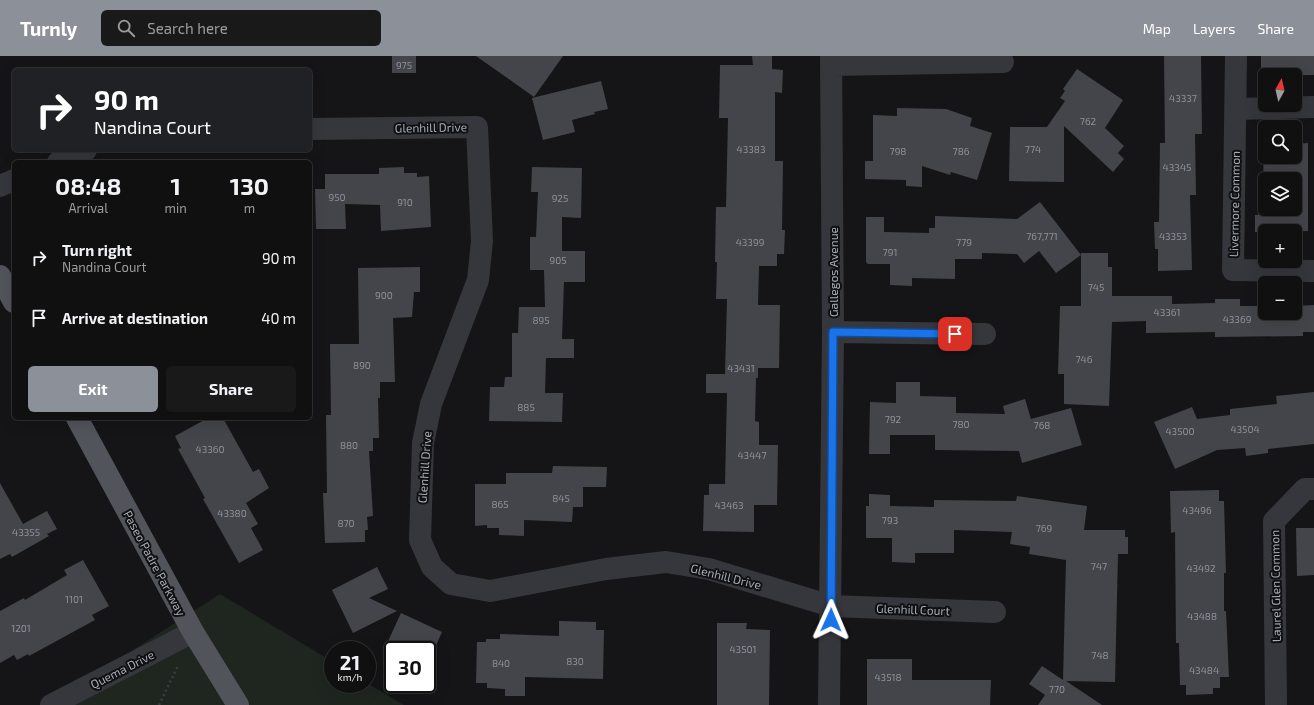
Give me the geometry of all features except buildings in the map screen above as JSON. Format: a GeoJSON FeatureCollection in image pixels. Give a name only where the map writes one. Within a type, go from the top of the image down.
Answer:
{"type":"FeatureCollection","features":[{"type":"Feature","properties":{"kind":"main road"},"geometry":{"type":"LineString","coordinates":[[0,276],[12,298]]}},
{"type":"Feature","properties":{"kind":"main road","name":"Paseo Padre Parkway"},"geometry":{"type":"LineString","coordinates":[[78,420],[193,632],[238,705]]}},
{"type":"Feature","properties":{"kind":"street","name":"Livermore Common"},"geometry":{"type":"LineString","coordinates":[[1236,56],[1233,270],[1314,271]]}},
{"type":"Feature","properties":{"kind":"street"},"geometry":{"type":"LineString","coordinates":[[831,61],[1003,62]]}},
{"type":"Feature","properties":{"kind":"street","name":"Gallegos Avenue"},"geometry":{"type":"LineString","coordinates":[[829,705],[833,332],[831,61]]}},
{"type":"Feature","properties":{"kind":"street"},"geometry":{"type":"LineString","coordinates":[[1236,109],[1314,108]]}},
{"type":"Feature","properties":{"kind":"street","name":"Glenhill Drive"},"geometry":{"type":"LineString","coordinates":[[312,129],[477,127],[482,241],[478,280],[431,404],[423,442],[420,540],[432,567],[451,584],[490,591],[606,569],[666,562],[709,569],[831,606]]}},
{"type":"Feature","properties":{"kind":"street"},"geometry":{"type":"LineString","coordinates":[[63,160],[81,152]]}},
{"type":"Feature","properties":{"kind":"street"},"geometry":{"type":"LineString","coordinates":[[0,186],[12,181]]}},
{"type":"Feature","properties":{"kind":"street"},"geometry":{"type":"LineString","coordinates":[[833,332],[985,334]]}},
{"type":"Feature","properties":{"kind":"street","name":"Laurel Glen Common"},"geometry":{"type":"LineString","coordinates":[[1276,705],[1274,521],[1306,489],[1314,488]]}},
{"type":"Feature","properties":{"kind":"street","name":"Glenhill Court"},"geometry":{"type":"LineString","coordinates":[[831,606],[995,612]]}},
{"type":"Feature","properties":{"kind":"street","name":"Quema Drive"},"geometry":{"type":"LineString","coordinates":[[51,705],[193,632]]}},
{"type":"Feature","properties":{"kind":"path"},"geometry":{"type":"LineString","coordinates":[[159,705],[193,632]]}},
{"type":"Feature","properties":{"kind":"shaded area"},"geometry":{"type":"Polygon","coordinates":[[[220,594],[324,657],[324,693],[376,693],[376,688],[404,705],[48,705],[220,594]]]}},
{"type":"Feature","properties":{"kind":"route"},"geometry":{"type":"LineString","coordinates":[[831,620],[833,332],[955,334]]}}]}
